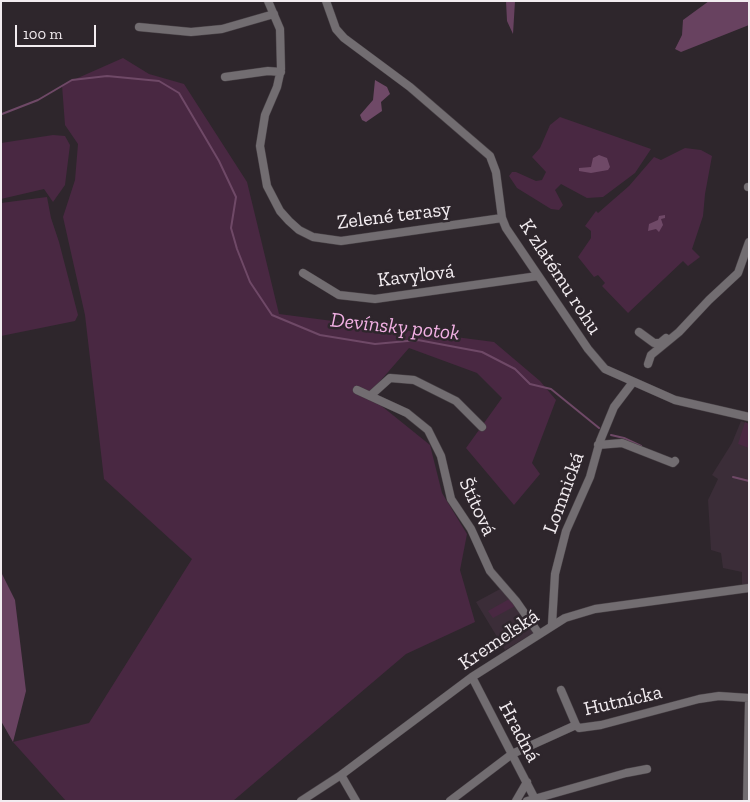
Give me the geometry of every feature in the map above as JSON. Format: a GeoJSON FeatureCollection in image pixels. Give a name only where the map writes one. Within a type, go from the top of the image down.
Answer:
{"type":"FeatureCollection","features":[{"type":"Feature","properties":{"kind":"street","name":"Zelené terasy"},"geometry":{"type":"LineString","coordinates":[[268,1],[274,14],[281,42],[281,72],[261,132],[262,165],[267,186],[280,211],[299,230],[313,237],[341,241],[502,218]]}},
{"type":"Feature","properties":{"kind":"street","name":"K zlatému rohu"},"geometry":{"type":"LineString","coordinates":[[326,1],[336,29],[344,38],[410,87],[446,120],[487,152],[496,172],[502,218],[509,233],[588,349],[601,365],[633,382],[675,400],[749,417]]}},
{"type":"Feature","properties":{"kind":"street"},"geometry":{"type":"LineString","coordinates":[[138,27],[190,32],[222,29],[274,14]]}},
{"type":"Feature","properties":{"kind":"street"},"geometry":{"type":"LineString","coordinates":[[225,77],[268,71],[281,72]]}},
{"type":"Feature","properties":{"kind":"street"},"geometry":{"type":"LineString","coordinates":[[648,364],[651,355],[679,332],[708,300],[738,273],[749,242]]}},
{"type":"Feature","properties":{"kind":"street","name":"Kavyľová"},"geometry":{"type":"LineString","coordinates":[[303,273],[339,295],[375,299],[538,276]]}},
{"type":"Feature","properties":{"kind":"street"},"geometry":{"type":"LineString","coordinates":[[639,332],[657,343],[675,330],[679,332]]}},
{"type":"Feature","properties":{"kind":"street"},"geometry":{"type":"LineString","coordinates":[[370,396],[390,378],[414,380],[456,401],[482,426]]}},
{"type":"Feature","properties":{"kind":"street","name":"Lomnická"},"geometry":{"type":"LineString","coordinates":[[552,624],[555,574],[566,531],[590,477],[598,445],[606,424],[614,407],[633,382]]}},
{"type":"Feature","properties":{"kind":"street","name":"Štítová"},"geometry":{"type":"LineString","coordinates":[[357,390],[407,413],[428,430],[441,456],[451,498],[471,529],[490,571],[516,601],[539,634]]}},
{"type":"Feature","properties":{"kind":"street"},"geometry":{"type":"LineString","coordinates":[[598,445],[622,443],[673,463],[675,461]]}},
{"type":"Feature","properties":{"kind":"street","name":"Kremeľská"},"geometry":{"type":"LineString","coordinates":[[300,801],[341,775],[472,677],[552,624],[574,614],[595,609],[749,588]]}},
{"type":"Feature","properties":{"kind":"street","name":"Hradná"},"geometry":{"type":"LineString","coordinates":[[472,677],[527,782],[516,801]]}},
{"type":"Feature","properties":{"kind":"street"},"geometry":{"type":"LineString","coordinates":[[561,690],[576,725]]}},
{"type":"Feature","properties":{"kind":"street","name":"Hutnícka"},"geometry":{"type":"LineString","coordinates":[[450,801],[512,754],[576,725],[580,728],[586,728],[630,719],[690,701],[719,696],[749,698]]}},
{"type":"Feature","properties":{"kind":"street"},"geometry":{"type":"LineString","coordinates":[[747,801],[749,703]]}},
{"type":"Feature","properties":{"kind":"street"},"geometry":{"type":"LineString","coordinates":[[527,782],[531,800],[626,773],[648,769]]}},
{"type":"Feature","properties":{"kind":"street"},"geometry":{"type":"LineString","coordinates":[[341,775],[356,801]]}},
{"type":"Feature","properties":{"kind":"shaded area"},"geometry":{"type":"Polygon","coordinates":[[[506,1],[515,1],[513,34],[507,21],[506,1]]]}},
{"type":"Feature","properties":{"kind":"shaded area"},"geometry":{"type":"Polygon","coordinates":[[[709,1],[749,1],[749,25],[681,52],[675,49],[682,35],[683,20],[709,1]]]}},
{"type":"Feature","properties":{"kind":"shaded area"},"geometry":{"type":"Polygon","coordinates":[[[123,58],[149,74],[184,84],[247,182],[279,314],[494,342],[540,381],[556,400],[532,463],[540,474],[514,505],[466,448],[502,398],[477,373],[409,348],[368,395],[430,445],[442,493],[467,534],[460,570],[475,622],[406,654],[233,801],[66,801],[13,742],[89,723],[192,559],[104,479],[85,315],[63,217],[75,180],[78,144],[65,125],[62,85],[123,58]]]}},
{"type":"Feature","properties":{"kind":"shaded area"},"geometry":{"type":"Polygon","coordinates":[[[375,80],[387,87],[390,94],[381,102],[382,111],[366,122],[362,120],[360,115],[373,100],[375,80]]]}},
{"type":"Feature","properties":{"kind":"shaded area"},"geometry":{"type":"Polygon","coordinates":[[[560,117],[651,149],[635,173],[603,197],[587,198],[561,184],[555,190],[563,205],[559,210],[551,209],[517,188],[509,176],[512,172],[516,172],[536,181],[542,180],[546,172],[532,157],[540,148],[550,125],[560,117]]]}},
{"type":"Feature","properties":{"kind":"shaded area"},"geometry":{"type":"Polygon","coordinates":[[[53,135],[65,136],[70,145],[65,185],[53,202],[44,189],[1,199],[1,143],[53,135]]]}},
{"type":"Feature","properties":{"kind":"shaded area"},"geometry":{"type":"Polygon","coordinates":[[[685,148],[701,150],[712,156],[703,216],[692,249],[700,257],[688,266],[683,261],[628,313],[602,286],[605,283],[598,275],[594,277],[578,257],[591,238],[591,231],[585,226],[596,211],[598,213],[629,186],[654,157],[661,160],[685,148]]]}},
{"type":"Feature","properties":{"kind":"shaded area"},"geometry":{"type":"Polygon","coordinates":[[[599,155],[607,158],[610,167],[608,170],[591,173],[579,171],[579,168],[591,167],[593,158],[599,155]]]}},
{"type":"Feature","properties":{"kind":"shaded area"},"geometry":{"type":"Polygon","coordinates":[[[47,197],[78,315],[75,321],[1,336],[1,203],[47,197]]]}},
{"type":"Feature","properties":{"kind":"shaded area"},"geometry":{"type":"Polygon","coordinates":[[[665,215],[665,218],[661,219],[663,225],[659,232],[656,229],[648,231],[649,224],[658,220],[659,216],[665,215]]]}},
{"type":"Feature","properties":{"kind":"shaded area"},"geometry":{"type":"Polygon","coordinates":[[[741,421],[749,424],[749,584],[742,584],[742,572],[723,568],[721,553],[711,550],[708,500],[718,479],[712,475],[732,443],[741,421]]]}},
{"type":"Feature","properties":{"kind":"shaded area"},"geometry":{"type":"Polygon","coordinates":[[[745,422],[749,424],[749,448],[738,444],[745,422]]]}},
{"type":"Feature","properties":{"kind":"shaded area"},"geometry":{"type":"Polygon","coordinates":[[[1,572],[15,600],[26,691],[13,742],[1,721],[1,572]]]}},
{"type":"Feature","properties":{"kind":"shaded area"},"geometry":{"type":"Polygon","coordinates":[[[502,588],[518,606],[534,633],[505,650],[476,602],[502,588]]]}},
{"type":"Feature","properties":{"kind":"shaded area"},"geometry":{"type":"Polygon","coordinates":[[[511,598],[517,605],[493,618],[488,611],[511,598]]]}},
{"type":"Feature","properties":{"kind":"waterway","name":"Devínsky potok"},"geometry":{"type":"LineString","coordinates":[[2,114],[38,100],[72,80],[107,76],[159,81],[179,93],[219,161],[236,197],[231,228],[237,249],[250,282],[272,315],[320,335],[375,344],[418,340],[482,352],[515,369],[530,384],[551,389],[599,428]]}},
{"type":"Feature","properties":{"kind":"waterway","name":"Devínsky potok"},"geometry":{"type":"LineString","coordinates":[[611,435],[624,438],[641,446]]}},
{"type":"Feature","properties":{"kind":"waterway","name":"Devínsky potok"},"geometry":{"type":"LineString","coordinates":[[733,477],[749,481]]}}]}
